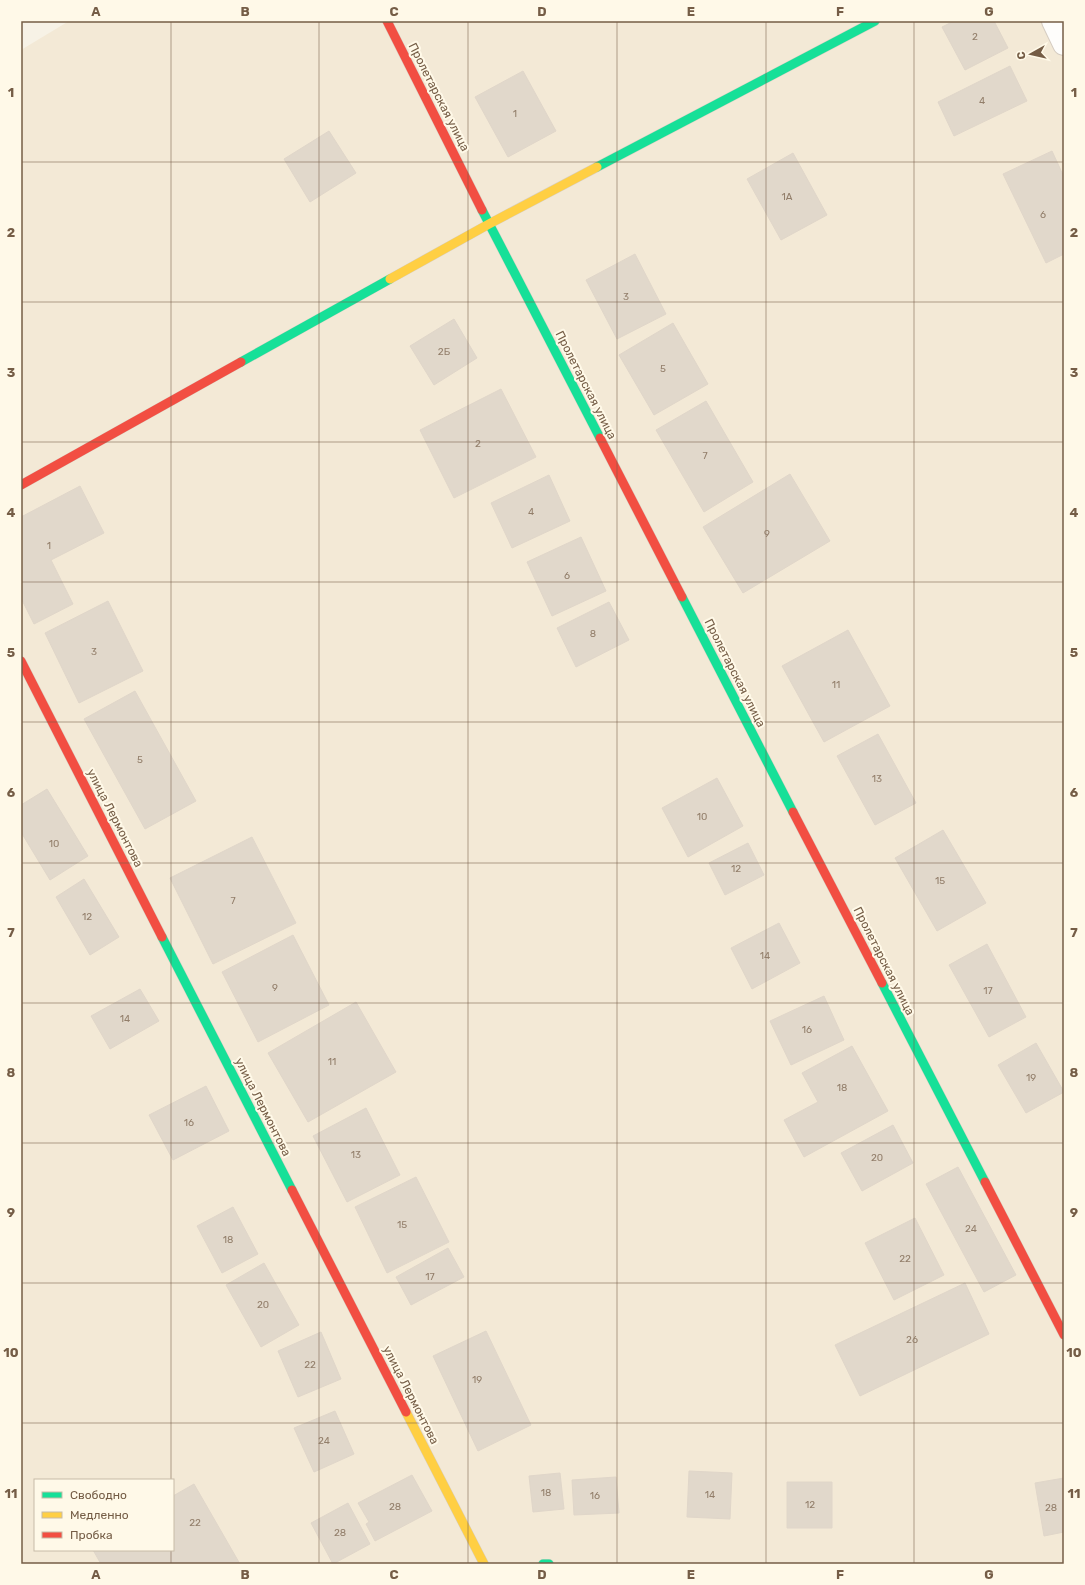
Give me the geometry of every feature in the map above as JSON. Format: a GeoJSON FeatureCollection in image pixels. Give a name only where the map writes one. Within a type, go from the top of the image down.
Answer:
{"type":"FeatureCollection","features":[{"type":"Feature","properties":{"kind":"street","name":"Пролетарская улица"},"geometry":{"type":"LineString","coordinates":[[387,21],[489,224],[1064,1335]]}},
{"type":"Feature","properties":{"kind":"street"},"geometry":{"type":"LineString","coordinates":[[21,485],[489,224],[875,21]]}},
{"type":"Feature","properties":{"kind":"street"},"geometry":{"type":"LineString","coordinates":[[1053,21],[1064,44]]}},
{"type":"Feature","properties":{"kind":"street","name":"улица Лермонтова"},"geometry":{"type":"LineString","coordinates":[[21,660],[484,1564]]}},
{"type":"Feature","properties":{"kind":"street"},"geometry":{"type":"LineString","coordinates":[[543,1564],[549,1564]]}},
{"type":"Feature","properties":{"kind":"shaded area"},"geometry":{"type":"Polygon","coordinates":[[[69,21],[1064,21],[1064,1564],[21,1564],[21,50],[69,21]]]}},
{"type":"Feature","properties":{"kind":"building"},"geometry":{"type":"Polygon","coordinates":[[[954,21],[994,21],[1008,48],[965,70],[942,27],[954,21]]]}},
{"type":"Feature","properties":{"kind":"building"},"geometry":{"type":"Polygon","coordinates":[[[1010,66],[1027,101],[954,136],[938,102],[1010,66]]]}},
{"type":"Feature","properties":{"kind":"building"},"geometry":{"type":"Polygon","coordinates":[[[523,71],[556,131],[508,157],[475,97],[523,71]]]}},
{"type":"Feature","properties":{"kind":"building"},"geometry":{"type":"Polygon","coordinates":[[[329,131],[356,173],[310,202],[284,159],[329,131]]]}},
{"type":"Feature","properties":{"kind":"building"},"geometry":{"type":"Polygon","coordinates":[[[1052,151],[1064,177],[1064,254],[1046,263],[1003,174],[1052,151]]]}},
{"type":"Feature","properties":{"kind":"building"},"geometry":{"type":"Polygon","coordinates":[[[793,153],[827,215],[781,240],[747,179],[793,153]]]}},
{"type":"Feature","properties":{"kind":"building"},"geometry":{"type":"Polygon","coordinates":[[[635,254],[666,314],[617,339],[586,280],[635,254]]]}},
{"type":"Feature","properties":{"kind":"building"},"geometry":{"type":"Polygon","coordinates":[[[454,319],[477,358],[434,385],[410,346],[454,319]]]}},
{"type":"Feature","properties":{"kind":"building"},"geometry":{"type":"Polygon","coordinates":[[[673,323],[708,384],[654,415],[619,355],[673,323]]]}},
{"type":"Feature","properties":{"kind":"building"},"geometry":{"type":"Polygon","coordinates":[[[501,389],[536,457],[454,498],[420,430],[501,389]]]}},
{"type":"Feature","properties":{"kind":"building"},"geometry":{"type":"Polygon","coordinates":[[[706,401],[753,482],[704,512],[656,430],[706,401]]]}},
{"type":"Feature","properties":{"kind":"building"},"geometry":{"type":"Polygon","coordinates":[[[790,474],[830,541],[743,593],[703,527],[790,474]]]}},
{"type":"Feature","properties":{"kind":"building"},"geometry":{"type":"Polygon","coordinates":[[[549,475],[570,521],[512,548],[491,503],[549,475]]]}},
{"type":"Feature","properties":{"kind":"building"},"geometry":{"type":"Polygon","coordinates":[[[80,486],[104,533],[51,560],[73,604],[34,624],[21,598],[21,517],[80,486]]]}},
{"type":"Feature","properties":{"kind":"building"},"geometry":{"type":"Polygon","coordinates":[[[581,537],[606,591],[552,616],[527,562],[581,537]]]}},
{"type":"Feature","properties":{"kind":"building"},"geometry":{"type":"Polygon","coordinates":[[[108,601],[143,671],[79,703],[45,633],[108,601]]]}},
{"type":"Feature","properties":{"kind":"building"},"geometry":{"type":"Polygon","coordinates":[[[609,602],[629,640],[576,667],[557,628],[609,602]]]}},
{"type":"Feature","properties":{"kind":"building"},"geometry":{"type":"Polygon","coordinates":[[[848,630],[890,706],[824,742],[782,666],[848,630]]]}},
{"type":"Feature","properties":{"kind":"building"},"geometry":{"type":"Polygon","coordinates":[[[135,691],[196,801],[145,829],[84,719],[135,691]]]}},
{"type":"Feature","properties":{"kind":"building"},"geometry":{"type":"Polygon","coordinates":[[[878,734],[916,803],[875,825],[837,756],[878,734]]]}},
{"type":"Feature","properties":{"kind":"building"},"geometry":{"type":"Polygon","coordinates":[[[717,778],[743,826],[688,857],[662,808],[717,778]]]}},
{"type":"Feature","properties":{"kind":"building"},"geometry":{"type":"Polygon","coordinates":[[[47,789],[88,856],[50,880],[21,832],[21,805],[47,789]]]}},
{"type":"Feature","properties":{"kind":"building"},"geometry":{"type":"Polygon","coordinates":[[[943,830],[986,903],[937,931],[895,858],[943,830]]]}},
{"type":"Feature","properties":{"kind":"building"},"geometry":{"type":"Polygon","coordinates":[[[252,837],[296,923],[213,964],[170,878],[252,837]]]}},
{"type":"Feature","properties":{"kind":"building"},"geometry":{"type":"Polygon","coordinates":[[[748,843],[764,875],[725,895],[709,863],[748,843]]]}},
{"type":"Feature","properties":{"kind":"building"},"geometry":{"type":"Polygon","coordinates":[[[84,879],[119,937],[90,955],[56,897],[84,879]]]}},
{"type":"Feature","properties":{"kind":"building"},"geometry":{"type":"Polygon","coordinates":[[[779,923],[800,963],[752,989],[731,948],[779,923]]]}},
{"type":"Feature","properties":{"kind":"building"},"geometry":{"type":"Polygon","coordinates":[[[293,935],[329,1005],[258,1042],[222,972],[293,935]]]}},
{"type":"Feature","properties":{"kind":"building"},"geometry":{"type":"Polygon","coordinates":[[[987,944],[1026,1017],[989,1037],[949,965],[987,944]]]}},
{"type":"Feature","properties":{"kind":"building"},"geometry":{"type":"Polygon","coordinates":[[[140,989],[159,1021],[110,1049],[91,1016],[140,989]]]}},
{"type":"Feature","properties":{"kind":"building"},"geometry":{"type":"Polygon","coordinates":[[[824,996],[844,1040],[791,1065],[770,1021],[824,996]]]}},
{"type":"Feature","properties":{"kind":"building"},"geometry":{"type":"Polygon","coordinates":[[[356,1002],[396,1072],[308,1122],[268,1053],[356,1002]]]}},
{"type":"Feature","properties":{"kind":"building"},"geometry":{"type":"Polygon","coordinates":[[[1036,1043],[1064,1092],[1026,1113],[998,1065],[1036,1043]]]}},
{"type":"Feature","properties":{"kind":"building"},"geometry":{"type":"Polygon","coordinates":[[[852,1046],[888,1111],[804,1157],[784,1120],[818,1102],[802,1073],[852,1046]]]}},
{"type":"Feature","properties":{"kind":"building"},"geometry":{"type":"Polygon","coordinates":[[[206,1086],[229,1131],[173,1160],[149,1115],[206,1086]]]}},
{"type":"Feature","properties":{"kind":"building"},"geometry":{"type":"Polygon","coordinates":[[[366,1108],[400,1175],[347,1202],[313,1136],[366,1108]]]}},
{"type":"Feature","properties":{"kind":"building"},"geometry":{"type":"Polygon","coordinates":[[[893,1125],[913,1163],[862,1191],[841,1153],[893,1125]]]}},
{"type":"Feature","properties":{"kind":"building"},"geometry":{"type":"Polygon","coordinates":[[[958,1167],[1016,1275],[984,1292],[926,1184],[958,1167]]]}},
{"type":"Feature","properties":{"kind":"building"},"geometry":{"type":"Polygon","coordinates":[[[416,1177],[449,1242],[387,1273],[355,1207],[416,1177]]]}},
{"type":"Feature","properties":{"kind":"building"},"geometry":{"type":"Polygon","coordinates":[[[233,1207],[258,1254],[222,1273],[197,1226],[233,1207]]]}},
{"type":"Feature","properties":{"kind":"building"},"geometry":{"type":"Polygon","coordinates":[[[915,1218],[944,1275],[894,1300],[865,1243],[915,1218]]]}},
{"type":"Feature","properties":{"kind":"building"},"geometry":{"type":"Polygon","coordinates":[[[448,1248],[464,1277],[411,1305],[396,1277],[448,1248]]]}},
{"type":"Feature","properties":{"kind":"building"},"geometry":{"type":"Polygon","coordinates":[[[264,1263],[299,1325],[261,1347],[226,1285],[264,1263]]]}},
{"type":"Feature","properties":{"kind":"building"},"geometry":{"type":"Polygon","coordinates":[[[965,1283],[989,1334],[860,1396],[835,1345],[965,1283]]]}},
{"type":"Feature","properties":{"kind":"building"},"geometry":{"type":"Polygon","coordinates":[[[486,1331],[531,1425],[478,1451],[433,1356],[486,1331]]]}},
{"type":"Feature","properties":{"kind":"building"},"geometry":{"type":"Polygon","coordinates":[[[321,1332],[341,1379],[298,1397],[278,1351],[321,1332]]]}},
{"type":"Feature","properties":{"kind":"building"},"geometry":{"type":"Polygon","coordinates":[[[335,1411],[354,1454],[314,1472],[294,1428],[335,1411]]]}},
{"type":"Feature","properties":{"kind":"building"},"geometry":{"type":"Polygon","coordinates":[[[689,1471],[732,1473],[730,1519],[687,1517],[689,1471]]]}},
{"type":"Feature","properties":{"kind":"building"},"geometry":{"type":"Polygon","coordinates":[[[560,1473],[564,1509],[533,1512],[529,1476],[560,1473]]]}},
{"type":"Feature","properties":{"kind":"building"},"geometry":{"type":"Polygon","coordinates":[[[412,1475],[432,1511],[375,1541],[366,1524],[369,1522],[358,1503],[412,1475]]]}},
{"type":"Feature","properties":{"kind":"building"},"geometry":{"type":"Polygon","coordinates":[[[616,1477],[619,1513],[574,1515],[572,1480],[616,1477]]]}},
{"type":"Feature","properties":{"kind":"building"},"geometry":{"type":"Polygon","coordinates":[[[1064,1478],[1064,1532],[1044,1536],[1035,1483],[1064,1478]]]}},
{"type":"Feature","properties":{"kind":"building"},"geometry":{"type":"Polygon","coordinates":[[[787,1482],[832,1482],[832,1528],[787,1528],[787,1482]]]}},
{"type":"Feature","properties":{"kind":"building"},"geometry":{"type":"Polygon","coordinates":[[[194,1484],[240,1564],[101,1564],[94,1551],[174,1551],[174,1495],[194,1484]]]}},
{"type":"Feature","properties":{"kind":"building"},"geometry":{"type":"Polygon","coordinates":[[[348,1503],[370,1544],[333,1564],[311,1523],[348,1503]]]}},
{"type":"Feature","properties":{"kind":"traffic: fast"},"geometry":{"type":"LineString","coordinates":[[597,167],[875,21]]}},
{"type":"Feature","properties":{"kind":"traffic: fast"},"geometry":{"type":"LineString","coordinates":[[482,210],[600,438]]}},
{"type":"Feature","properties":{"kind":"traffic: fast"},"geometry":{"type":"LineString","coordinates":[[241,362],[390,279]]}},
{"type":"Feature","properties":{"kind":"traffic: fast"},"geometry":{"type":"LineString","coordinates":[[682,597],[793,812]]}},
{"type":"Feature","properties":{"kind":"traffic: fast"},"geometry":{"type":"LineString","coordinates":[[162,937],[292,1190]]}},
{"type":"Feature","properties":{"kind":"traffic: fast"},"geometry":{"type":"LineString","coordinates":[[882,983],[985,1182]]}},
{"type":"Feature","properties":{"kind":"traffic: fast"},"geometry":{"type":"LineString","coordinates":[[543,1564],[549,1564]]}},
{"type":"Feature","properties":{"kind":"traffic: slow"},"geometry":{"type":"LineString","coordinates":[[390,279],[489,224],[597,167]]}},
{"type":"Feature","properties":{"kind":"traffic: slow"},"geometry":{"type":"LineString","coordinates":[[406,1412],[484,1564]]}},
{"type":"Feature","properties":{"kind":"traffic: jam"},"geometry":{"type":"LineString","coordinates":[[387,21],[482,210]]}},
{"type":"Feature","properties":{"kind":"traffic: jam"},"geometry":{"type":"LineString","coordinates":[[21,485],[241,362]]}},
{"type":"Feature","properties":{"kind":"traffic: jam"},"geometry":{"type":"LineString","coordinates":[[600,438],[682,597]]}},
{"type":"Feature","properties":{"kind":"traffic: jam"},"geometry":{"type":"LineString","coordinates":[[21,661],[162,937]]}},
{"type":"Feature","properties":{"kind":"traffic: jam"},"geometry":{"type":"LineString","coordinates":[[793,812],[882,983]]}},
{"type":"Feature","properties":{"kind":"traffic: jam"},"geometry":{"type":"LineString","coordinates":[[985,1182],[1064,1335]]}},
{"type":"Feature","properties":{"kind":"traffic: jam"},"geometry":{"type":"LineString","coordinates":[[292,1190],[406,1412]]}}]}
